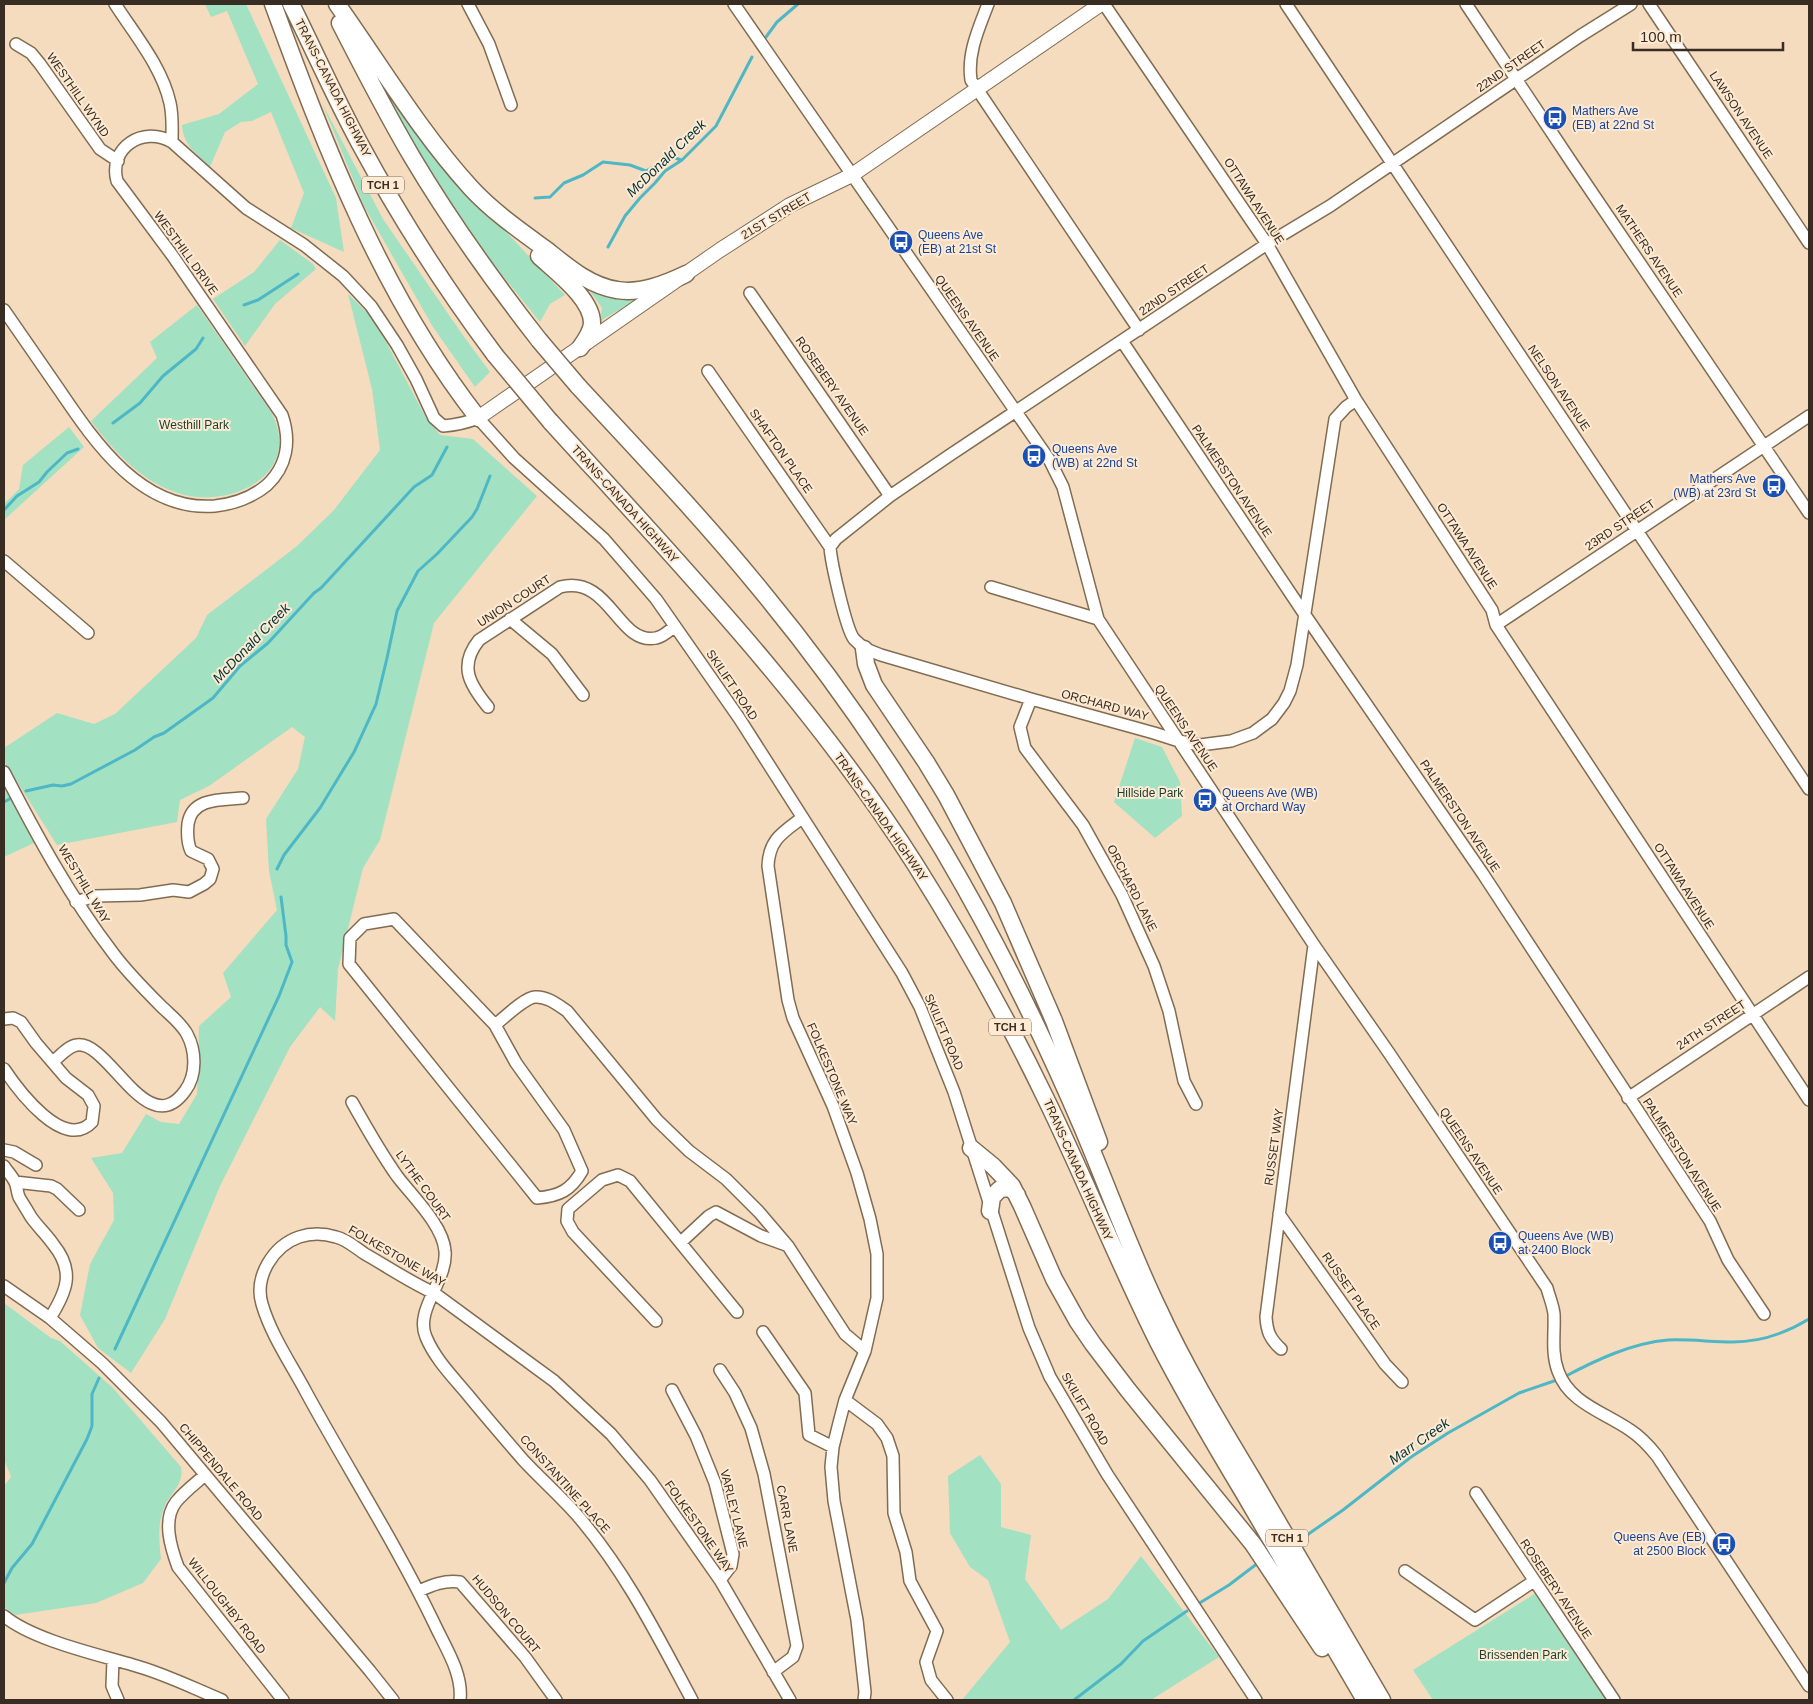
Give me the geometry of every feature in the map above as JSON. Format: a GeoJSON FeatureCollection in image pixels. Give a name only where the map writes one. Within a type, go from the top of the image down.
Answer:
{"type":"FeatureCollection","features":[{"type":"Feature","properties":{"kind":"highway"},"geometry":{"type":"LineString","coordinates":[[273,4],[328,149],[382,267],[423,339],[478,418]]}},
{"type":"Feature","properties":{"kind":"highway","name":"TRANS-CANADA HIGHWAY"},"geometry":{"type":"LineString","coordinates":[[291,4],[359,142],[397,209],[438,276],[495,355],[550,421],[778,676],[873,801],[916,865],[960,937],[1013,1033],[1048,1102],[1131,1288],[1179,1382],[1365,1700]]}},
{"type":"Feature","properties":{"kind":"highway","name":"TRANS-CANADA HIGHWAY"},"geometry":{"type":"LineString","coordinates":[[330,4],[412,157],[474,253],[539,340],[578,386],[701,520],[765,595],[852,710],[923,816],[986,925],[1030,1012],[1083,1130],[1157,1308],[1192,1375],[1382,1700]]}},
{"type":"Feature","properties":{"kind":"highway"},"geometry":{"type":"LineString","coordinates":[[337,4],[412,114],[473,190],[588,306],[592,325],[589,334],[580,348]]}},
{"type":"Feature","properties":{"kind":"highway"},"geometry":{"type":"LineString","coordinates":[[473,190],[497,212],[555,257],[602,287],[617,290],[645,289],[686,274]]}},
{"type":"Feature","properties":{"kind":"highway"},"geometry":{"type":"LineString","coordinates":[[864,649],[866,664],[874,685],[946,795],[985,867],[1020,940],[1077,1078],[1142,1273]]}},
{"type":"Feature","properties":{"kind":"highway"},"geometry":{"type":"LineString","coordinates":[[971,1148],[1003,1175],[1017,1196],[1054,1279],[1078,1322],[1128,1390],[1253,1544],[1292,1600],[1355,1700]]}},
{"type":"Feature","properties":{"kind":"highway"},"geometry":{"type":"LineString","coordinates":[[990,1211],[992,1197],[1000,1189],[1011,1188],[1017,1196]]}},
{"type":"Feature","properties":{"kind":"main road","name":"21ST STREET"},"geometry":{"type":"LineString","coordinates":[[478,418],[790,204],[852,174],[1103,4]]}},
{"type":"Feature","properties":{"kind":"street"},"geometry":{"type":"LineString","coordinates":[[115,4],[161,76],[170,103],[172,142]]}},
{"type":"Feature","properties":{"kind":"street"},"geometry":{"type":"LineString","coordinates":[[468,4],[489,44],[511,105]]}},
{"type":"Feature","properties":{"kind":"street","name":"QUEENS AVENUE"},"geometry":{"type":"LineString","coordinates":[[734,4],[1050,461],[1063,487],[1098,619],[1314,945],[1547,1288],[1554,1312],[1553,1353],[1563,1381],[1582,1401],[1597,1412],[1629,1429],[1647,1443],[1679,1488],[1809,1686]]}},
{"type":"Feature","properties":{"kind":"street"},"geometry":{"type":"LineString","coordinates":[[988,4],[971,55],[969,66],[971,80],[1139,330]]}},
{"type":"Feature","properties":{"kind":"street","name":"OTTAWA AVENUE"},"geometry":{"type":"LineString","coordinates":[[1103,4],[1266,244],[1356,400],[1492,610],[1496,625],[1809,1100]]}},
{"type":"Feature","properties":{"kind":"street","name":"NELSON AVENUE"},"geometry":{"type":"LineString","coordinates":[[1286,4],[1809,788]]}},
{"type":"Feature","properties":{"kind":"street","name":"MATHERS AVENUE"},"geometry":{"type":"LineString","coordinates":[[1466,4],[1809,513]]}},
{"type":"Feature","properties":{"kind":"street","name":"22ND STREET"},"geometry":{"type":"LineString","coordinates":[[830,547],[836,539],[890,496],[1266,244],[1330,206],[1517,78],[1631,4]]}},
{"type":"Feature","properties":{"kind":"street","name":"LAWSON AVENUE"},"geometry":{"type":"LineString","coordinates":[[1649,4],[1809,243]]}},
{"type":"Feature","properties":{"kind":"street","name":"WESTHILL WYND"},"geometry":{"type":"LineString","coordinates":[[16,44],[31,53],[40,64],[100,149],[118,161]]}},
{"type":"Feature","properties":{"kind":"street"},"geometry":{"type":"LineString","coordinates":[[118,161],[127,145],[138,138],[158,136],[172,142],[246,208],[304,245],[335,270],[371,306],[398,344],[434,418],[442,426],[464,424],[478,418]]}},
{"type":"Feature","properties":{"kind":"street","name":"WESTHILL DRIVE"},"geometry":{"type":"LineString","coordinates":[[4,310],[98,444],[120,467],[153,492],[182,503],[212,506],[244,499],[257,492],[272,480],[280,468],[287,448],[287,432],[282,415],[172,255],[121,189],[115,175],[118,161]]}},
{"type":"Feature","properties":{"kind":"street","name":"ROSEBERY AVENUE"},"geometry":{"type":"LineString","coordinates":[[750,293],[890,496]]}},
{"type":"Feature","properties":{"kind":"street","name":"PALMERSTON AVENUE"},"geometry":{"type":"LineString","coordinates":[[1122,341],[1305,615],[1483,874],[1710,1221],[1728,1260],[1764,1314]]}},
{"type":"Feature","properties":{"kind":"street","name":"SHAFTON PLACE"},"geometry":{"type":"LineString","coordinates":[[708,371],[830,547]]}},
{"type":"Feature","properties":{"kind":"street","name":"ORCHARD WAY"},"geometry":{"type":"LineString","coordinates":[[864,649],[940,673],[1179,741],[1200,745],[1231,741],[1253,733],[1272,719],[1290,691],[1297,665],[1335,419],[1346,407],[1356,400]]}},
{"type":"Feature","properties":{"kind":"street","name":"23RD STREET"},"geometry":{"type":"LineString","coordinates":[[1496,625],[1809,416]]}},
{"type":"Feature","properties":{"kind":"street","name":"SKILIFT ROAD"},"geometry":{"type":"LineString","coordinates":[[478,418],[514,458],[619,554],[656,599],[738,718],[902,974],[920,1007],[954,1092],[990,1211],[1029,1328],[1050,1377],[1107,1474],[1256,1700]]}},
{"type":"Feature","properties":{"kind":"street"},"geometry":{"type":"LineString","coordinates":[[830,547],[832,562],[852,637],[864,649]]}},
{"type":"Feature","properties":{"kind":"street"},"geometry":{"type":"LineString","coordinates":[[4,562],[88,633]]}},
{"type":"Feature","properties":{"kind":"street","name":"UNION COURT"},"geometry":{"type":"LineString","coordinates":[[488,707],[471,683],[468,670],[469,657],[479,640],[560,587],[574,585],[592,590],[630,630],[640,637],[658,638],[675,626]]}},
{"type":"Feature","properties":{"kind":"street"},"geometry":{"type":"LineString","coordinates":[[991,587],[1098,619]]}},
{"type":"Feature","properties":{"kind":"street"},"geometry":{"type":"LineString","coordinates":[[510,619],[552,654],[583,694]]}},
{"type":"Feature","properties":{"kind":"street","name":"ORCHARD LANE"},"geometry":{"type":"LineString","coordinates":[[1031,699],[1020,727],[1025,748],[1083,825],[1122,895],[1154,966],[1169,1011],[1184,1081],[1196,1104]]}},
{"type":"Feature","properties":{"kind":"street","name":"WESTHILL WAY"},"geometry":{"type":"LineString","coordinates":[[4,772],[76,902],[92,926],[121,962],[186,1032],[194,1053],[192,1078],[188,1087],[179,1098],[167,1104],[152,1104],[145,1100],[120,1078],[96,1051],[89,1046],[72,1046],[53,1062]]}},
{"type":"Feature","properties":{"kind":"street"},"geometry":{"type":"LineString","coordinates":[[76,902],[95,896],[140,895],[173,890],[189,892],[204,884],[210,879],[213,869],[208,859],[191,851],[187,841],[189,818],[195,808],[204,803],[243,798]]}},
{"type":"Feature","properties":{"kind":"street","name":"FOLKESTONE WAY"},"geometry":{"type":"LineString","coordinates":[[802,818],[774,842],[768,854],[768,866],[788,1000],[832,1106],[857,1173],[870,1219],[878,1276],[877,1298],[865,1351],[845,1400],[833,1448],[831,1467],[834,1501],[857,1620],[865,1692],[864,1700]]}},
{"type":"Feature","properties":{"kind":"street"},"geometry":{"type":"LineString","coordinates":[[394,919],[495,1025],[516,1063],[564,1130],[582,1170],[575,1184],[554,1197],[537,1198],[349,964],[350,938],[364,924],[394,919]]}},
{"type":"Feature","properties":{"kind":"street","name":"RUSSET WAY"},"geometry":{"type":"LineString","coordinates":[[1281,1348],[1271,1340],[1266,1328],[1266,1317],[1314,945]]}},
{"type":"Feature","properties":{"kind":"street","name":"24TH STREET"},"geometry":{"type":"LineString","coordinates":[[1628,1098],[1809,976]]}},
{"type":"Feature","properties":{"kind":"street"},"geometry":{"type":"LineString","coordinates":[[495,1025],[534,997],[553,1001],[568,1011],[657,1120],[689,1152],[726,1180],[759,1212],[788,1246],[845,1334],[865,1351]]}},
{"type":"Feature","properties":{"kind":"street"},"geometry":{"type":"LineString","coordinates":[[4,1019],[13,1018],[21,1022],[43,1052],[66,1078],[92,1100],[94,1117],[89,1125],[82,1130],[66,1130],[45,1116],[27,1100],[4,1069]]}},
{"type":"Feature","properties":{"kind":"street","name":"LYTHE COURT"},"geometry":{"type":"LineString","coordinates":[[352,1102],[396,1175],[432,1220],[441,1236],[446,1252],[441,1276],[434,1293]]}},
{"type":"Feature","properties":{"kind":"street"},"geometry":{"type":"LineString","coordinates":[[4,1150],[14,1152],[36,1165]]}},
{"type":"Feature","properties":{"kind":"street"},"geometry":{"type":"LineString","coordinates":[[4,1166],[15,1182],[19,1196],[38,1228],[54,1245],[64,1262],[67,1284],[63,1296],[50,1318]]}},
{"type":"Feature","properties":{"kind":"street"},"geometry":{"type":"LineString","coordinates":[[656,1321],[573,1232],[567,1221],[568,1209],[602,1180],[618,1175],[630,1182],[737,1312]]}},
{"type":"Feature","properties":{"kind":"street"},"geometry":{"type":"LineString","coordinates":[[15,1182],[52,1186],[79,1210]]}},
{"type":"Feature","properties":{"kind":"street"},"geometry":{"type":"LineString","coordinates":[[681,1242],[709,1216],[716,1212],[762,1236],[788,1246]]}},
{"type":"Feature","properties":{"kind":"street","name":"RUSSET PLACE"},"geometry":{"type":"LineString","coordinates":[[1280,1214],[1385,1364],[1402,1382]]}},
{"type":"Feature","properties":{"kind":"street","name":"FOLKESTONE WAY"},"geometry":{"type":"LineString","coordinates":[[460,1700],[461,1691],[458,1674],[418,1591],[341,1456],[272,1328],[261,1302],[261,1282],[267,1264],[281,1247],[298,1237],[318,1233],[338,1237],[416,1285],[434,1293],[554,1381],[611,1434],[650,1480],[720,1580],[790,1700]]}},
{"type":"Feature","properties":{"kind":"street","name":"CHIPPENDALE ROAD"},"geometry":{"type":"LineString","coordinates":[[4,1286],[50,1318],[102,1363],[160,1422],[393,1700]]}},
{"type":"Feature","properties":{"kind":"street","name":"CONSTANTINE PLACE"},"geometry":{"type":"LineString","coordinates":[[434,1293],[428,1303],[423,1321],[425,1336],[442,1364],[518,1453],[600,1543],[642,1607],[692,1700]]}},
{"type":"Feature","properties":{"kind":"street"},"geometry":{"type":"LineString","coordinates":[[764,1332],[805,1393],[809,1434],[833,1448]]}},
{"type":"Feature","properties":{"kind":"street","name":"CARR LANE"},"geometry":{"type":"LineString","coordinates":[[720,1370],[736,1393],[751,1428],[764,1474],[797,1646],[793,1657],[773,1672]]}},
{"type":"Feature","properties":{"kind":"street","name":"VARLEY LANE"},"geometry":{"type":"LineString","coordinates":[[672,1390],[696,1436],[716,1483],[733,1554],[732,1566],[720,1580]]}},
{"type":"Feature","properties":{"kind":"street"},"geometry":{"type":"LineString","coordinates":[[845,1400],[877,1424],[887,1438],[893,1456],[894,1513],[906,1552],[910,1581],[936,1631],[926,1662],[930,1680],[947,1700]]}},
{"type":"Feature","properties":{"kind":"street","name":"WILLOUGHBY ROAD"},"geometry":{"type":"LineString","coordinates":[[205,1475],[175,1503],[170,1518],[168,1534],[172,1550],[178,1567],[283,1700]]}},
{"type":"Feature","properties":{"kind":"street","name":"ROSEBERY AVENUE"},"geometry":{"type":"LineString","coordinates":[[1476,1492],[1614,1700]]}},
{"type":"Feature","properties":{"kind":"street"},"geometry":{"type":"LineString","coordinates":[[1405,1571],[1474,1620],[1534,1581]]}},
{"type":"Feature","properties":{"kind":"street","name":"HUDSON COURT"},"geometry":{"type":"LineString","coordinates":[[418,1591],[434,1584],[451,1581],[460,1582],[525,1657],[556,1700]]}},
{"type":"Feature","properties":{"kind":"street"},"geometry":{"type":"LineString","coordinates":[[4,1616],[12,1623],[41,1636],[134,1665],[222,1700]]}},
{"type":"Feature","properties":{"kind":"street"},"geometry":{"type":"LineString","coordinates":[[113,1660],[112,1686],[118,1700]]}},
{"type":"Feature","properties":{"kind":"green space"},"geometry":{"type":"Polygon","coordinates":[[[205,4],[246,4],[336,198],[344,252],[291,228],[304,193],[271,112],[252,121],[241,122],[225,132],[210,167],[188,144],[182,125],[219,114],[258,84],[227,11],[211,17],[205,4]]]}},
{"type":"Feature","properties":{"kind":"green space"},"geometry":{"type":"Polygon","coordinates":[[[394,94],[455,177],[565,295],[550,304],[540,322],[473,239],[387,99],[394,94]]]}},
{"type":"Feature","properties":{"kind":"green space"},"geometry":{"type":"Polygon","coordinates":[[[322,103],[383,219],[490,372],[475,387],[433,327],[364,206],[322,103]]]}},
{"type":"Feature","properties":{"kind":"green space"},"geometry":{"type":"Polygon","coordinates":[[[280,240],[313,264],[316,269],[275,304],[245,346],[213,299],[254,272],[280,240]]]}},
{"type":"Feature","properties":{"kind":"green space"},"geometry":{"type":"Polygon","coordinates":[[[588,288],[639,298],[600,321],[602,308],[588,288]]]}},
{"type":"Feature","properties":{"kind":"green space"},"geometry":{"type":"Polygon","coordinates":[[[348,294],[374,319],[426,418],[440,435],[473,439],[537,496],[434,623],[380,840],[363,868],[338,969],[335,1021],[320,1007],[290,1047],[220,1186],[165,1319],[131,1373],[98,1348],[80,1315],[90,1264],[114,1220],[113,1193],[91,1158],[122,1153],[146,1114],[161,1122],[179,1124],[197,1094],[199,1026],[231,997],[223,973],[277,910],[269,871],[266,819],[298,769],[305,737],[292,727],[209,786],[180,800],[177,822],[57,845],[4,761],[4,748],[57,713],[94,724],[115,714],[196,638],[207,615],[297,546],[334,510],[380,450],[372,389],[348,294]]]}},
{"type":"Feature","properties":{"kind":"green space","name":"Westhill Park"},"geometry":{"type":"Polygon","coordinates":[[[197,305],[271,412],[279,434],[278,454],[269,470],[255,483],[237,492],[217,497],[195,497],[175,492],[150,480],[128,463],[108,443],[91,421],[157,358],[150,342],[197,305]]]}},
{"type":"Feature","properties":{"kind":"green space"},"geometry":{"type":"Polygon","coordinates":[[[69,427],[84,447],[4,520],[4,504],[19,489],[23,465],[69,427]]]}},
{"type":"Feature","properties":{"kind":"green space","name":"Hillside Park"},"geometry":{"type":"Polygon","coordinates":[[[1135,738],[1162,747],[1180,782],[1182,816],[1155,838],[1114,802],[1135,738]]]}},
{"type":"Feature","properties":{"kind":"green space"},"geometry":{"type":"Polygon","coordinates":[[[4,786],[36,842],[4,857],[4,786]]]}},
{"type":"Feature","properties":{"kind":"green space"},"geometry":{"type":"Polygon","coordinates":[[[4,1303],[51,1338],[60,1341],[113,1388],[181,1467],[181,1478],[166,1503],[161,1517],[159,1538],[161,1559],[143,1583],[96,1603],[15,1615],[4,1607],[4,1486],[11,1477],[4,1459],[4,1303]]]}},
{"type":"Feature","properties":{"kind":"green space"},"geometry":{"type":"Polygon","coordinates":[[[980,1455],[1001,1484],[1001,1527],[1031,1535],[1025,1579],[1061,1630],[1108,1599],[1141,1556],[1219,1657],[1151,1700],[962,1700],[1010,1642],[988,1580],[970,1567],[950,1533],[948,1476],[980,1455]]]}},
{"type":"Feature","properties":{"kind":"green space","name":"Brissenden Park"},"geometry":{"type":"Polygon","coordinates":[[[1536,1593],[1610,1700],[1433,1700],[1413,1670],[1536,1593]]]}},
{"type":"Feature","properties":{"kind":"waterway","name":"McDonald Creek"},"geometry":{"type":"LineString","coordinates":[[766,37],[777,22],[798,4]]}},
{"type":"Feature","properties":{"kind":"waterway","name":"McDonald Creek"},"geometry":{"type":"LineString","coordinates":[[608,247],[625,216],[640,198],[665,171],[682,160],[716,126],[752,57]]}},
{"type":"Feature","properties":{"kind":"waterway"},"geometry":{"type":"LineString","coordinates":[[535,198],[550,197],[564,183],[583,175],[603,162],[630,165],[646,171],[662,162],[667,155],[681,160]]}},
{"type":"Feature","properties":{"kind":"waterway"},"geometry":{"type":"LineString","coordinates":[[244,305],[258,300],[298,274]]}},
{"type":"Feature","properties":{"kind":"waterway"},"geometry":{"type":"LineString","coordinates":[[113,423],[140,403],[163,376],[196,349],[203,338]]}},
{"type":"Feature","properties":{"kind":"waterway","name":"McDonald Creek"},"geometry":{"type":"LineString","coordinates":[[26,791],[53,785],[71,784],[164,733],[213,698],[240,666],[268,643],[414,487],[432,475],[447,447]]}},
{"type":"Feature","properties":{"kind":"waterway"},"geometry":{"type":"LineString","coordinates":[[4,510],[17,496],[39,482],[67,453],[78,449]]}},
{"type":"Feature","properties":{"kind":"waterway"},"geometry":{"type":"LineString","coordinates":[[277,869],[284,855],[320,808],[354,752],[376,704],[397,611],[418,571],[472,517],[490,476]]}},
{"type":"Feature","properties":{"kind":"waterway","name":"McDonald Creek"},"geometry":{"type":"LineString","coordinates":[[4,802],[13,797]]}},
{"type":"Feature","properties":{"kind":"waterway"},"geometry":{"type":"LineString","coordinates":[[115,1349],[279,996],[292,962],[286,945],[281,897]]}},
{"type":"Feature","properties":{"kind":"waterway","name":"Marr Creek"},"geometry":{"type":"LineString","coordinates":[[1564,1377],[1601,1359],[1641,1345],[1668,1340],[1743,1342],[1791,1329],[1809,1319]]}},
{"type":"Feature","properties":{"kind":"waterway"},"geometry":{"type":"LineString","coordinates":[[4,1583],[12,1568],[32,1544],[87,1439],[92,1426],[92,1394],[99,1378]]}},
{"type":"Feature","properties":{"kind":"waterway","name":"Marr Creek"},"geometry":{"type":"LineString","coordinates":[[1307,1535],[1343,1510],[1411,1457],[1448,1433],[1519,1393],[1554,1381]]}},
{"type":"Feature","properties":{"kind":"waterway","name":"Marr Creek"},"geometry":{"type":"LineString","coordinates":[[1198,1604],[1229,1585],[1258,1563]]}},
{"type":"Feature","properties":{"kind":"waterway","name":"Marr Creek"},"geometry":{"type":"LineString","coordinates":[[1074,1700],[1121,1664],[1143,1641],[1187,1611]]}},
{"type":"Feature","properties":{"kind":"place","name":"Mathers Ave (EB) at 22nd St"},"geometry":{"type":"Point","coordinates":[1555,118]}},
{"type":"Feature","properties":{"kind":"place","name":"Queens Ave (EB) at 21st St"},"geometry":{"type":"Point","coordinates":[901,242]}},
{"type":"Feature","properties":{"kind":"place","name":"Queens Ave (WB) at 22nd St"},"geometry":{"type":"Point","coordinates":[1034,456]}},
{"type":"Feature","properties":{"kind":"place","name":"Mathers Ave (WB) at 23rd St"},"geometry":{"type":"Point","coordinates":[1774,486]}},
{"type":"Feature","properties":{"kind":"place","name":"Queens Ave (WB) at Orchard Way"},"geometry":{"type":"Point","coordinates":[1205,800]}},
{"type":"Feature","properties":{"kind":"place","name":"Queens Ave (WB) at 2400 Block"},"geometry":{"type":"Point","coordinates":[1500,1243]}},
{"type":"Feature","properties":{"kind":"place","name":"Queens Ave (EB) at 2500 Block"},"geometry":{"type":"Point","coordinates":[1724,1544]}}]}
